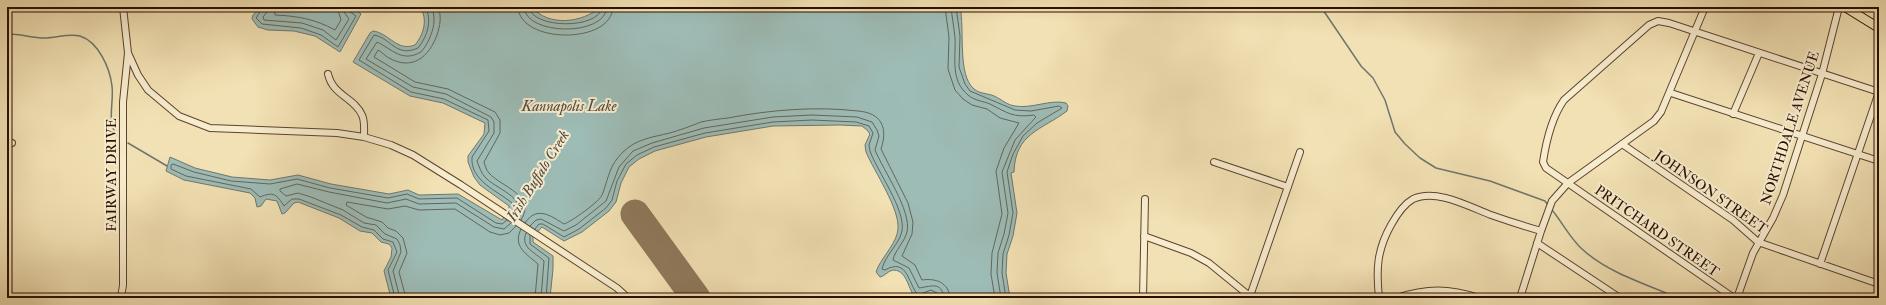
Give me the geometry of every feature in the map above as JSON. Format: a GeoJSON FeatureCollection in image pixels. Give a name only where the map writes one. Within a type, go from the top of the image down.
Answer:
{"type":"FeatureCollection","features":[{"type":"Feature","properties":{"kind":"main road"},"geometry":{"type":"LineString","coordinates":[[1845,7],[1879,28]]}},
{"type":"Feature","properties":{"kind":"street"},"geometry":{"type":"LineString","coordinates":[[123,7],[128,52],[138,74],[148,90],[179,116],[217,129],[337,133],[364,137],[391,146],[413,155],[501,211],[617,288],[628,298]]}},
{"type":"Feature","properties":{"kind":"street"},"geometry":{"type":"LineString","coordinates":[[1520,298],[1537,242],[1552,201],[1568,182],[1654,121],[1661,112],[1671,93],[1705,7]]}},
{"type":"Feature","properties":{"kind":"street","name":"NORTHDALE AVENUE"},"geometry":{"type":"LineString","coordinates":[[1738,298],[1753,253],[1778,208],[1822,74],[1839,7]]}},
{"type":"Feature","properties":{"kind":"street","name":"PRITCHARD STREET"},"geometry":{"type":"LineString","coordinates":[[1695,32],[1669,23],[1658,21],[1649,25],[1564,100],[1559,107],[1543,162],[1546,168],[1734,298]]}},
{"type":"Feature","properties":{"kind":"street"},"geometry":{"type":"LineString","coordinates":[[1695,32],[1879,92],[1820,264]]}},
{"type":"Feature","properties":{"kind":"street","name":"FAIRWAY DRIVE"},"geometry":{"type":"LineString","coordinates":[[121,298],[123,285],[123,102],[128,52]]}},
{"type":"Feature","properties":{"kind":"street"},"geometry":{"type":"LineString","coordinates":[[1734,114],[1759,53]]}},
{"type":"Feature","properties":{"kind":"street"},"geometry":{"type":"LineString","coordinates":[[328,74],[330,85],[358,110],[362,116],[364,137]]}},
{"type":"Feature","properties":{"kind":"street"},"geometry":{"type":"LineString","coordinates":[[1671,93],[1879,162]]}},
{"type":"Feature","properties":{"kind":"street","name":"JOHNSON STREET"},"geometry":{"type":"LineString","coordinates":[[1622,144],[1733,220],[1758,242],[1879,284]]}},
{"type":"Feature","properties":{"kind":"street"},"geometry":{"type":"LineString","coordinates":[[1144,236],[1175,246],[1197,256],[1209,263],[1251,297],[1300,152]]}},
{"type":"Feature","properties":{"kind":"street"},"geometry":{"type":"LineString","coordinates":[[1214,162],[1288,187]]}},
{"type":"Feature","properties":{"kind":"street"},"geometry":{"type":"LineString","coordinates":[[1379,298],[1377,267],[1378,254],[1383,240],[1402,209],[1413,199],[1440,197],[1463,203],[1491,215],[1541,231]]}},
{"type":"Feature","properties":{"kind":"street"},"geometry":{"type":"LineString","coordinates":[[1142,298],[1145,199]]}},
{"type":"Feature","properties":{"kind":"street"},"geometry":{"type":"LineString","coordinates":[[1537,242],[1620,298]]}},
{"type":"Feature","properties":{"kind":"street"},"geometry":{"type":"LineString","coordinates":[[1396,298],[1431,289],[1449,290],[1479,298]]}},
{"type":"Feature","properties":{"kind":"water"},"geometry":{"type":"Polygon","coordinates":[[[262,7],[347,7],[357,10],[361,14],[340,52],[315,36],[294,31],[268,30],[258,27],[252,19],[253,15],[262,7]]]}},
{"type":"Feature","properties":{"kind":"water","name":"Kannapolis Lake"},"geometry":{"type":"Polygon","coordinates":[[[420,7],[532,7],[547,18],[566,20],[584,17],[600,7],[960,7],[963,63],[965,73],[974,89],[1015,106],[1021,107],[1060,102],[1066,103],[1068,106],[1067,111],[1040,128],[1025,141],[1019,149],[1014,172],[1011,173],[1017,213],[1013,236],[1007,254],[1006,273],[1010,298],[936,298],[930,294],[921,298],[916,298],[913,295],[905,277],[899,271],[892,270],[880,277],[876,272],[895,239],[898,229],[898,221],[886,190],[866,152],[865,145],[870,134],[862,126],[773,126],[706,137],[655,151],[639,159],[629,167],[621,183],[616,202],[609,211],[582,232],[564,241],[542,227],[533,237],[533,242],[553,256],[550,298],[391,298],[384,271],[391,257],[392,248],[389,244],[381,242],[372,233],[360,231],[339,218],[298,202],[294,203],[285,213],[282,214],[277,201],[266,199],[261,206],[257,207],[255,198],[250,193],[184,180],[166,171],[170,157],[195,168],[232,177],[270,180],[298,175],[331,184],[389,194],[408,190],[419,195],[458,194],[502,220],[509,210],[509,206],[480,185],[474,177],[468,162],[468,156],[484,134],[485,123],[443,103],[410,96],[353,62],[370,33],[373,31],[379,32],[403,46],[415,45],[421,36],[424,26],[424,16],[420,7]]]}},
{"type":"Feature","properties":{"kind":"waterway"},"geometry":{"type":"LineString","coordinates":[[1321,7],[1361,66],[1373,78],[1385,100],[1395,132],[1420,158],[1436,168],[1490,181],[1545,201],[1548,205]]}},
{"type":"Feature","properties":{"kind":"waterway"},"geometry":{"type":"LineString","coordinates":[[7,34],[44,38],[76,35],[87,39],[93,44],[106,64],[111,79],[111,117],[113,129],[116,135]]}},
{"type":"Feature","properties":{"kind":"waterway"},"geometry":{"type":"LineString","coordinates":[[128,143],[167,166]]}},
{"type":"Feature","properties":{"kind":"waterway"},"geometry":{"type":"LineString","coordinates":[[1552,210],[1582,249],[1603,265],[1678,298]]}},
{"type":"Feature","properties":{"kind":"runway"},"geometry":{"type":"LineString","coordinates":[[635,214],[696,298]]}},
{"type":"Feature","properties":{"kind":"water label","name":"Irish Buffalo Creek"},"geometry":{"type":"Point","coordinates":[538,176]}}]}
